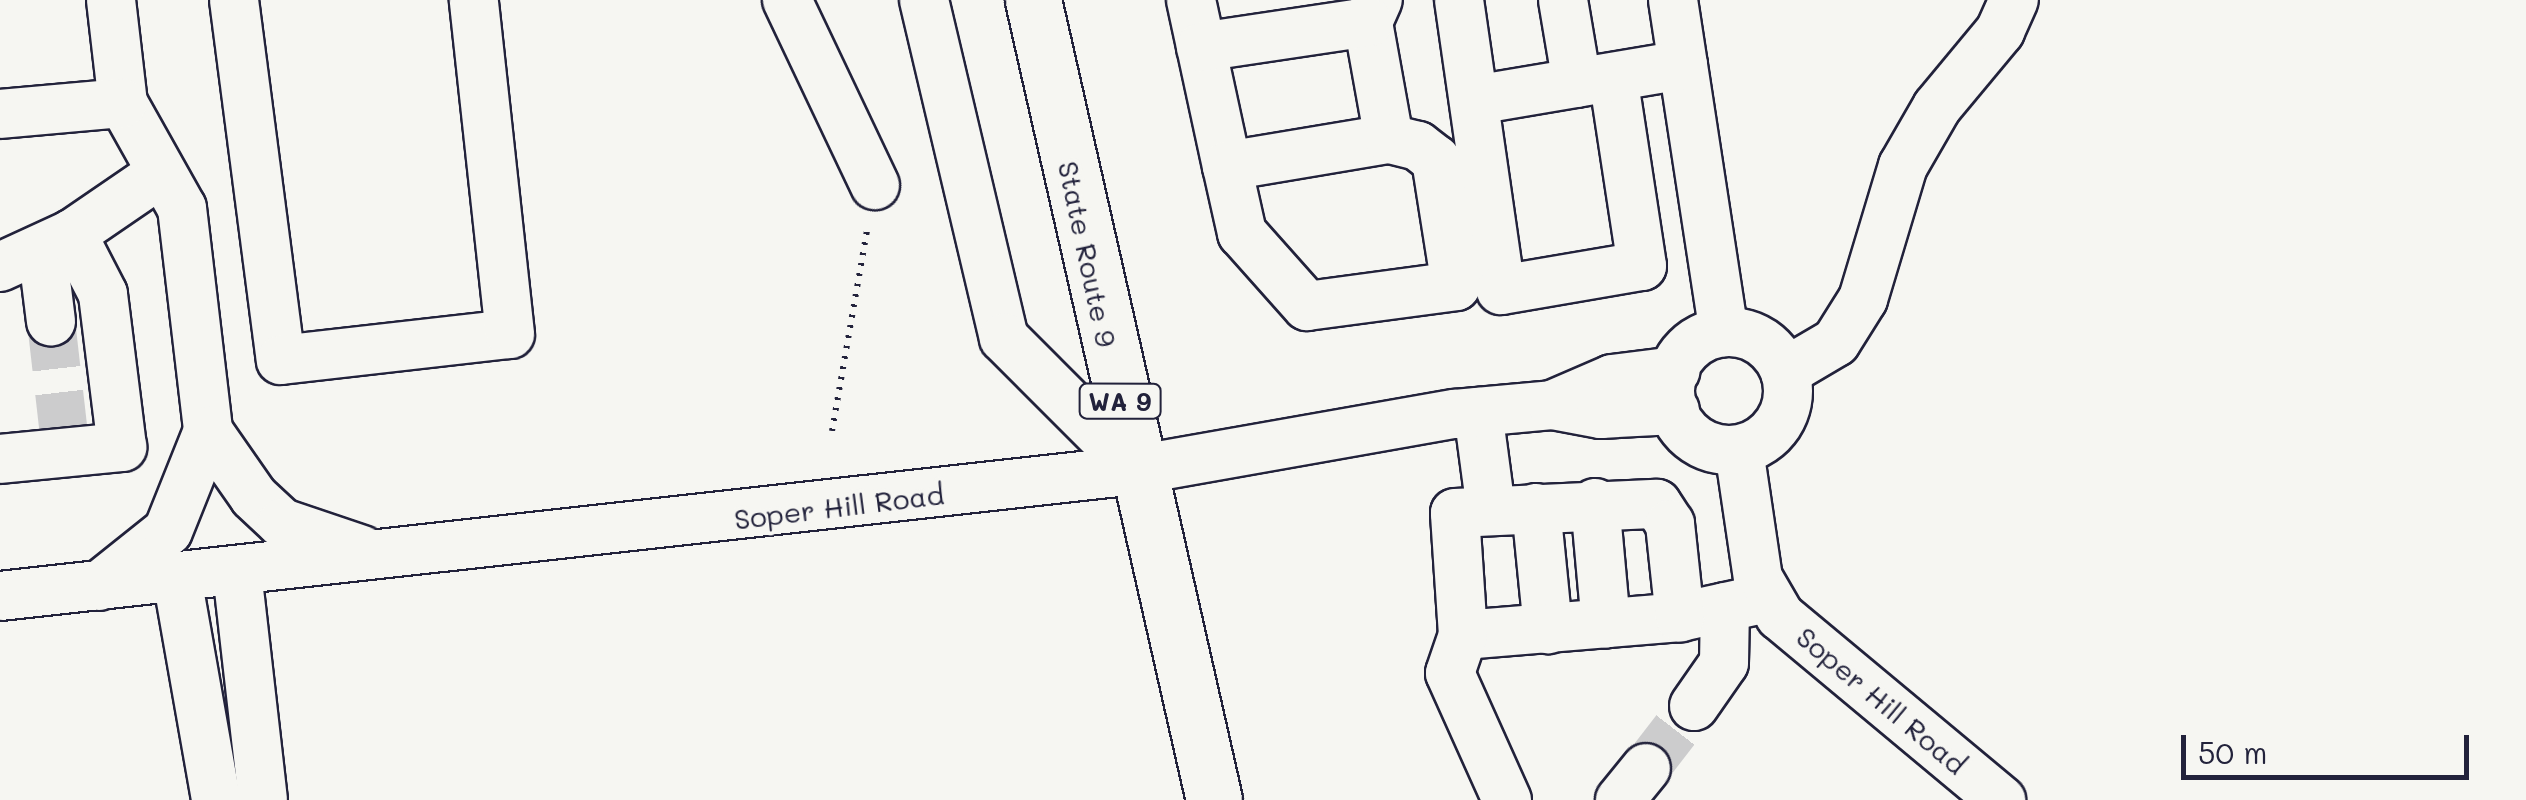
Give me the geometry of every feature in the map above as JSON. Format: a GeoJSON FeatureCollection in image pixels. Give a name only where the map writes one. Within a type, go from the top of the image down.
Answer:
{"type":"FeatureCollection","features":[{"type":"Feature","properties":{"kind":"main road","name":"State Route 9"},"geometry":{"type":"LineString","coordinates":[[1033,0],[1136,470],[1214,800]]}},
{"type":"Feature","properties":{"kind":"street"},"geometry":{"type":"LineString","coordinates":[[111,0],[123,103],[182,208],[208,431],[254,497],[282,524],[380,556]]}},
{"type":"Feature","properties":{"kind":"street"},"geometry":{"type":"LineString","coordinates":[[234,0],[280,360],[510,334],[474,0]]}},
{"type":"Feature","properties":{"kind":"street"},"geometry":{"type":"LineString","coordinates":[[787,0],[874,185]]}},
{"type":"Feature","properties":{"kind":"street"},"geometry":{"type":"LineString","coordinates":[[924,0],[1004,338],[1136,470]]}},
{"type":"Feature","properties":{"kind":"street"},"geometry":{"type":"LineString","coordinates":[[1191,0],[1201,47],[1227,166],[1242,234],[1308,306],[1456,286],[1436,160],[1418,146],[1389,139],[1227,166]]}},
{"type":"Feature","properties":{"kind":"street"},"geometry":{"type":"LineString","coordinates":[[1459,0],[1501,290],[1642,266],[1595,80],[1562,0]]}},
{"type":"Feature","properties":{"kind":"street"},"geometry":{"type":"LineString","coordinates":[[1673,0],[1724,332]]}},
{"type":"Feature","properties":{"kind":"street"},"geometry":{"type":"LineString","coordinates":[[1785,372],[1836,342],[1864,299],[1903,166],[2014,0]]}},
{"type":"Feature","properties":{"kind":"street"},"geometry":{"type":"LineString","coordinates":[[1201,47],[1373,11],[1389,139]]}},
{"type":"Feature","properties":{"kind":"street"},"geometry":{"type":"LineString","coordinates":[[1475,100],[1683,65]]}},
{"type":"Feature","properties":{"kind":"street"},"geometry":{"type":"LineString","coordinates":[[0,114],[123,103]]}},
{"type":"Feature","properties":{"kind":"street"},"geometry":{"type":"LineString","coordinates":[[38,250],[162,172]]}},
{"type":"Feature","properties":{"kind":"street"},"geometry":{"type":"LineString","coordinates":[[38,250],[51,320]]}},
{"type":"Feature","properties":{"kind":"street"},"geometry":{"type":"LineString","coordinates":[[0,459],[65,439],[122,447],[103,294],[38,250]]}},
{"type":"Feature","properties":{"kind":"street"},"geometry":{"type":"LineString","coordinates":[[1724,332],[1762,342],[1785,372],[1784,412],[1758,443],[1739,450],[1703,444],[1675,390],[1689,348],[1724,332]]}},
{"type":"Feature","properties":{"kind":"street","name":"Soper Hill Road"},"geometry":{"type":"LineString","coordinates":[[0,596],[1136,470],[1478,412],[1552,405],[1612,379],[1675,390]]}},
{"type":"Feature","properties":{"kind":"street"},"geometry":{"type":"LineString","coordinates":[[1478,412],[1514,509],[1548,629]]}},
{"type":"Feature","properties":{"kind":"street"},"geometry":{"type":"LineString","coordinates":[[99,586],[168,531],[208,431]]}},
{"type":"Feature","properties":{"kind":"street"},"geometry":{"type":"LineString","coordinates":[[1463,634],[1606,624],[1724,607],[1758,578],[1739,450]]}},
{"type":"Feature","properties":{"kind":"street"},"geometry":{"type":"LineString","coordinates":[[1595,504],[1606,624]]}},
{"type":"Feature","properties":{"kind":"street"},"geometry":{"type":"LineString","coordinates":[[1506,800],[1450,673],[1463,634],[1455,513],[1657,504],[1724,607],[1724,664],[1694,706]]}},
{"type":"Feature","properties":{"kind":"street"},"geometry":{"type":"LineString","coordinates":[[236,572],[263,800]]}},
{"type":"Feature","properties":{"kind":"street"},"geometry":{"type":"LineString","coordinates":[[178,578],[216,800]]}},
{"type":"Feature","properties":{"kind":"street","name":"Soper Hill Road"},"geometry":{"type":"LineString","coordinates":[[1724,607],[1780,616],[2001,800]]}},
{"type":"Feature","properties":{"kind":"path"},"geometry":{"type":"LineString","coordinates":[[832,430],[874,185]]}},
{"type":"Feature","properties":{"kind":"tunnel"},"geometry":{"type":"LineString","coordinates":[[51,321],[63,427]]}},
{"type":"Feature","properties":{"kind":"tunnel"},"geometry":{"type":"LineString","coordinates":[[1646,768],[1694,706]]}}]}
